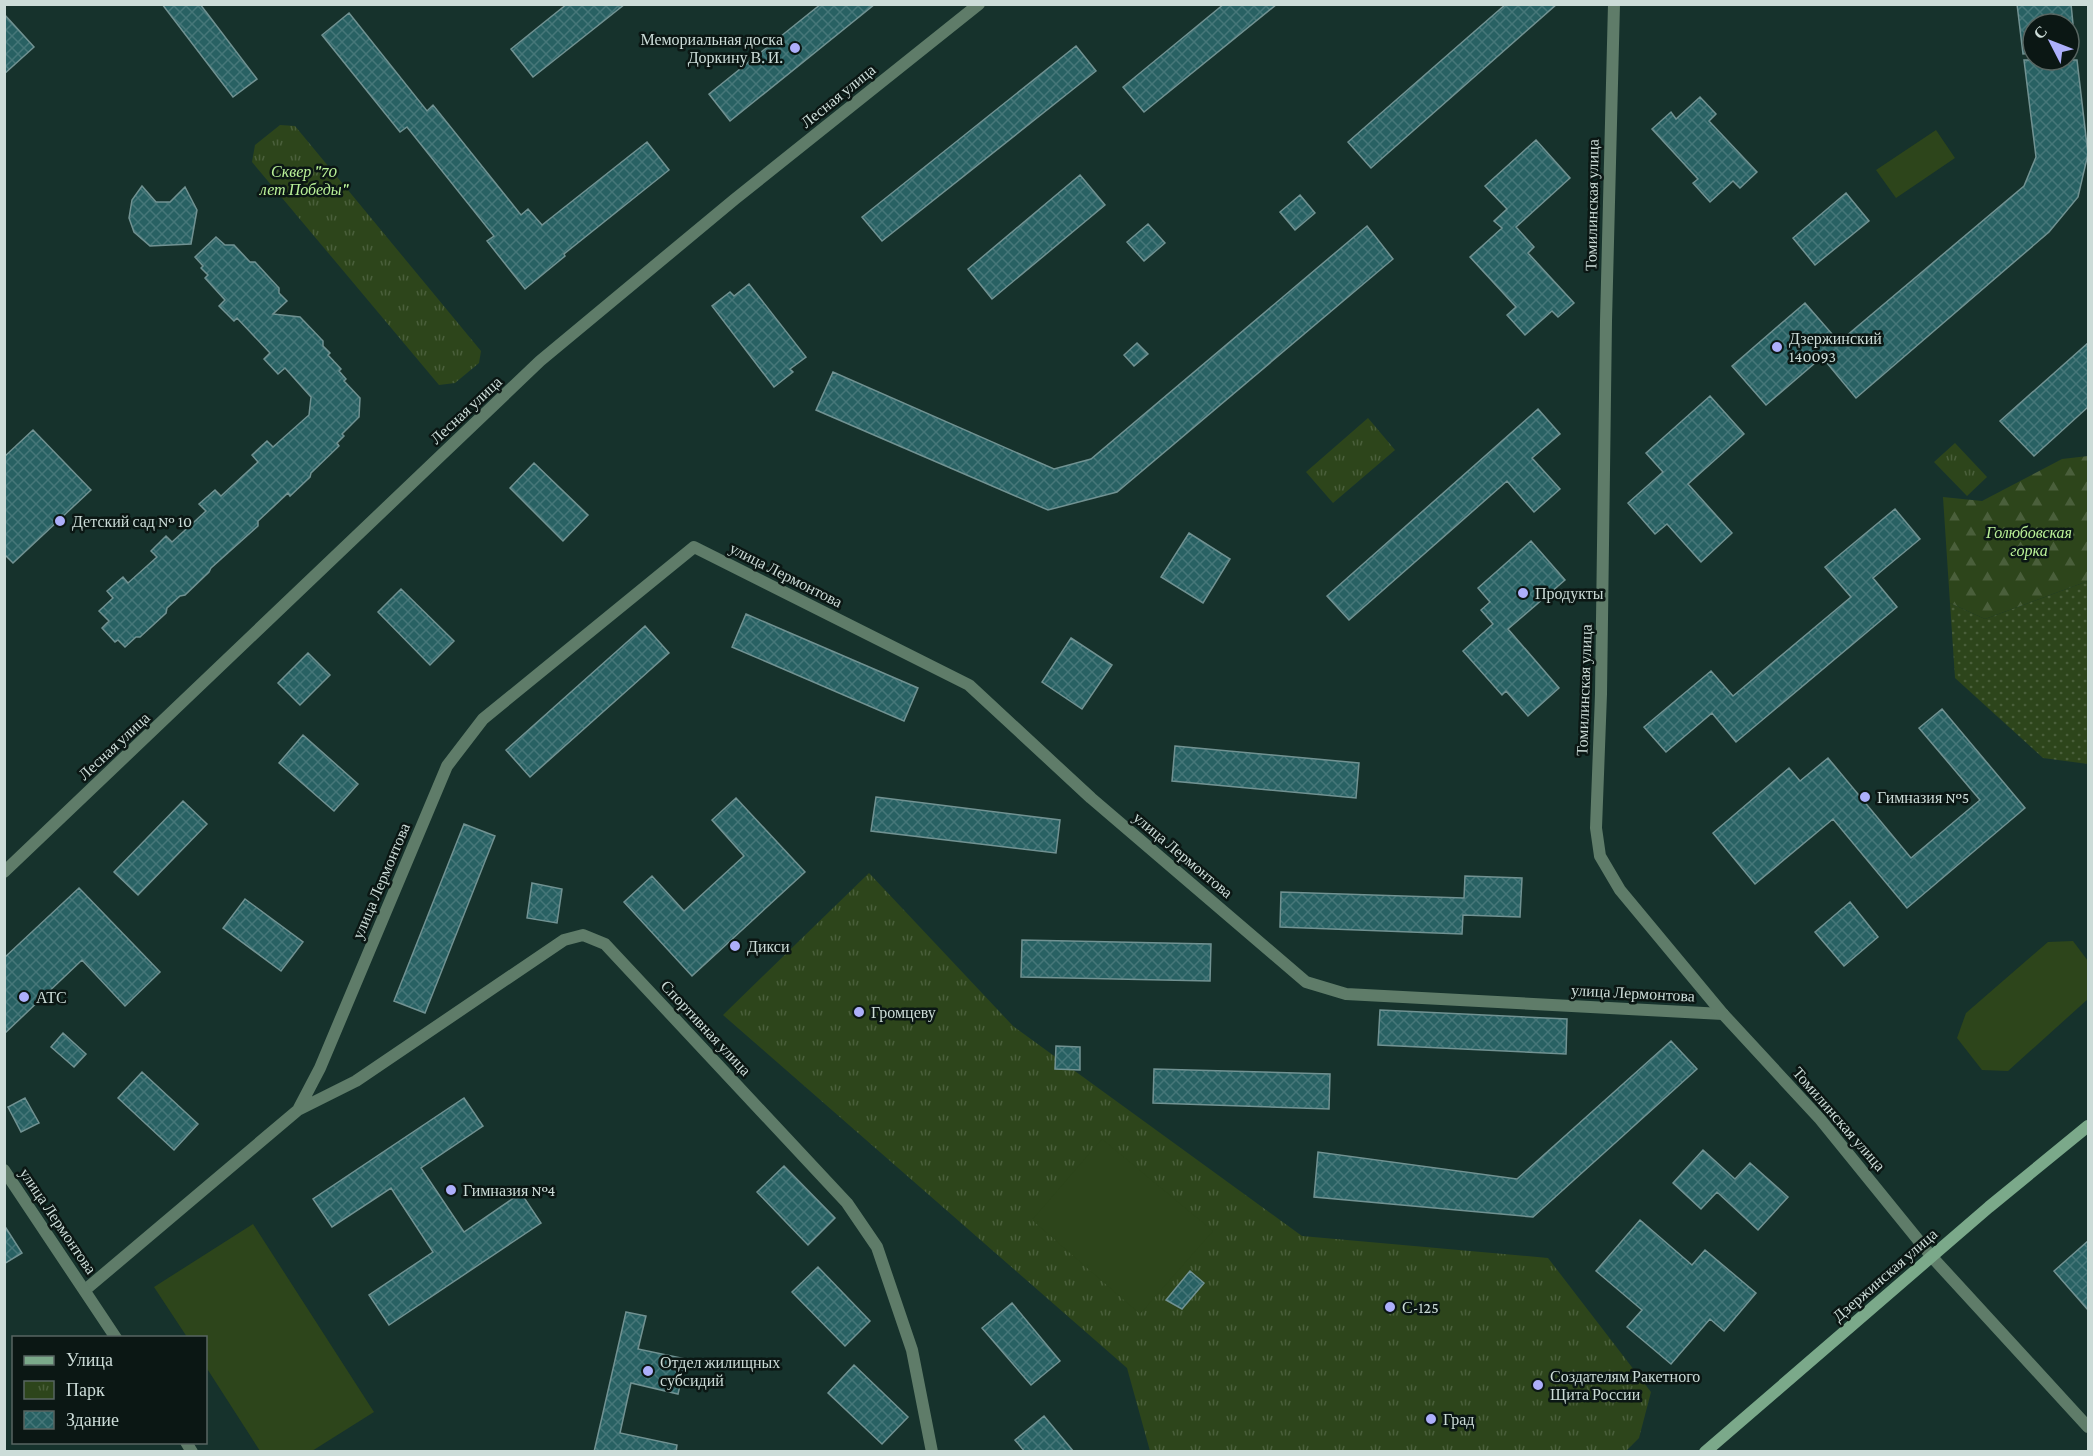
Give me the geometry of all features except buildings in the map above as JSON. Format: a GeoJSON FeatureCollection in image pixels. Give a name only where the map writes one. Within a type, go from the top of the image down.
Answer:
{"type":"FeatureCollection","features":[{"type":"Feature","properties":{"kind":"main road","name":"Дзержинская улица"},"geometry":{"type":"LineString","coordinates":[[1706,1452],[2088,1126]]}},
{"type":"Feature","properties":{"kind":"street","name":"Лесная улица"},"geometry":{"type":"LineString","coordinates":[[4,872],[540,361],[726,206],[979,4]]}},
{"type":"Feature","properties":{"kind":"street","name":"Томилинская улица"},"geometry":{"type":"LineString","coordinates":[[1614,4],[1606,321],[1602,694],[1596,828],[1600,856],[1614,882],[1723,1014],[1820,1119],[1932,1257],[2088,1426]]}},
{"type":"Feature","properties":{"kind":"street","name":"улица Лермонтова"},"geometry":{"type":"LineString","coordinates":[[85,1290],[298,1110],[320,1068],[447,766],[483,719],[694,547],[969,685],[1091,798],[1306,982],[1346,994],[1723,1014]]}},
{"type":"Feature","properties":{"kind":"street","name":"Спортивная улица"},"geometry":{"type":"LineString","coordinates":[[298,1110],[356,1081],[564,940],[583,935],[605,944],[847,1203],[877,1248],[912,1350],[932,1452]]}},
{"type":"Feature","properties":{"kind":"street","name":"улица Лермонтова"},"geometry":{"type":"LineString","coordinates":[[4,1170],[115,1336]]}},
{"type":"Feature","properties":{"kind":"green space","name":"Сквер \"70 лет Победы\""},"geometry":{"type":"Polygon","coordinates":[[[280,125],[295,126],[481,351],[479,363],[455,383],[439,385],[252,162],[255,145],[280,125]]]}},
{"type":"Feature","properties":{"kind":"green space"},"geometry":{"type":"Polygon","coordinates":[[[1936,130],[1955,158],[1896,198],[1876,170],[1936,130]]]}},
{"type":"Feature","properties":{"kind":"green space"},"geometry":{"type":"Polygon","coordinates":[[[1368,418],[1395,450],[1333,503],[1306,472],[1368,418]]]}},
{"type":"Feature","properties":{"kind":"green space"},"geometry":{"type":"Polygon","coordinates":[[[1955,443],[1987,477],[1967,496],[1934,462],[1955,443]]]}},
{"type":"Feature","properties":{"kind":"green space","name":"Голюбовская горка"},"geometry":{"type":"Polygon","coordinates":[[[2088,456],[2088,581],[1985,619],[1950,603],[1943,497],[1982,501],[2062,459],[2088,456]]]}},
{"type":"Feature","properties":{"kind":"green space"},"geometry":{"type":"Polygon","coordinates":[[[2088,581],[2088,764],[2043,758],[1955,678],[1950,603],[1985,619],[2088,581]]]}},
{"type":"Feature","properties":{"kind":"green space"},"geometry":{"type":"Polygon","coordinates":[[[869,873],[1013,1026],[1302,1236],[1548,1258],[1651,1392],[1639,1438],[1625,1452],[1150,1451],[1127,1368],[723,1015],[869,873]]]}},
{"type":"Feature","properties":{"kind":"green space"},"geometry":{"type":"Polygon","coordinates":[[[2073,941],[2088,961],[2088,999],[2008,1071],[1982,1070],[1957,1038],[1966,1013],[2048,942],[2073,941]]]}},
{"type":"Feature","properties":{"kind":"green space"},"geometry":{"type":"Polygon","coordinates":[[[1102,1139],[1213,1231],[1140,1314],[1032,1220],[1102,1139]]]}},
{"type":"Feature","properties":{"kind":"green space"},"geometry":{"type":"Polygon","coordinates":[[[253,1224],[374,1412],[312,1451],[260,1451],[207,1369],[207,1336],[186,1336],[154,1287],[253,1224]]]}},
{"type":"Feature","properties":{"kind":"place","name":"Мемориальная доска Доркину В. И."},"geometry":{"type":"Point","coordinates":[795,48]}},
{"type":"Feature","properties":{"kind":"place","name":"Дзержинский 140093"},"geometry":{"type":"Point","coordinates":[1777,347]}},
{"type":"Feature","properties":{"kind":"place","name":"Детский сад № 10"},"geometry":{"type":"Point","coordinates":[60,521]}},
{"type":"Feature","properties":{"kind":"place","name":"Продукты"},"geometry":{"type":"Point","coordinates":[1523,593]}},
{"type":"Feature","properties":{"kind":"place","name":"Гимназия №5"},"geometry":{"type":"Point","coordinates":[1865,797]}},
{"type":"Feature","properties":{"kind":"place","name":"Дикси"},"geometry":{"type":"Point","coordinates":[735,946]}},
{"type":"Feature","properties":{"kind":"place","name":"АТС"},"geometry":{"type":"Point","coordinates":[24,997]}},
{"type":"Feature","properties":{"kind":"place","name":"Громцеву"},"geometry":{"type":"Point","coordinates":[859,1012]}},
{"type":"Feature","properties":{"kind":"place","name":"Гимназия №4"},"geometry":{"type":"Point","coordinates":[451,1190]}},
{"type":"Feature","properties":{"kind":"place","name":"С-125"},"geometry":{"type":"Point","coordinates":[1390,1307]}},
{"type":"Feature","properties":{"kind":"place","name":"Отдел жилищных субсидий"},"geometry":{"type":"Point","coordinates":[648,1371]}},
{"type":"Feature","properties":{"kind":"place","name":"Создателям Ракетного Щита России"},"geometry":{"type":"Point","coordinates":[1538,1385]}},
{"type":"Feature","properties":{"kind":"place","name":"Град"},"geometry":{"type":"Point","coordinates":[1431,1419]}}]}
